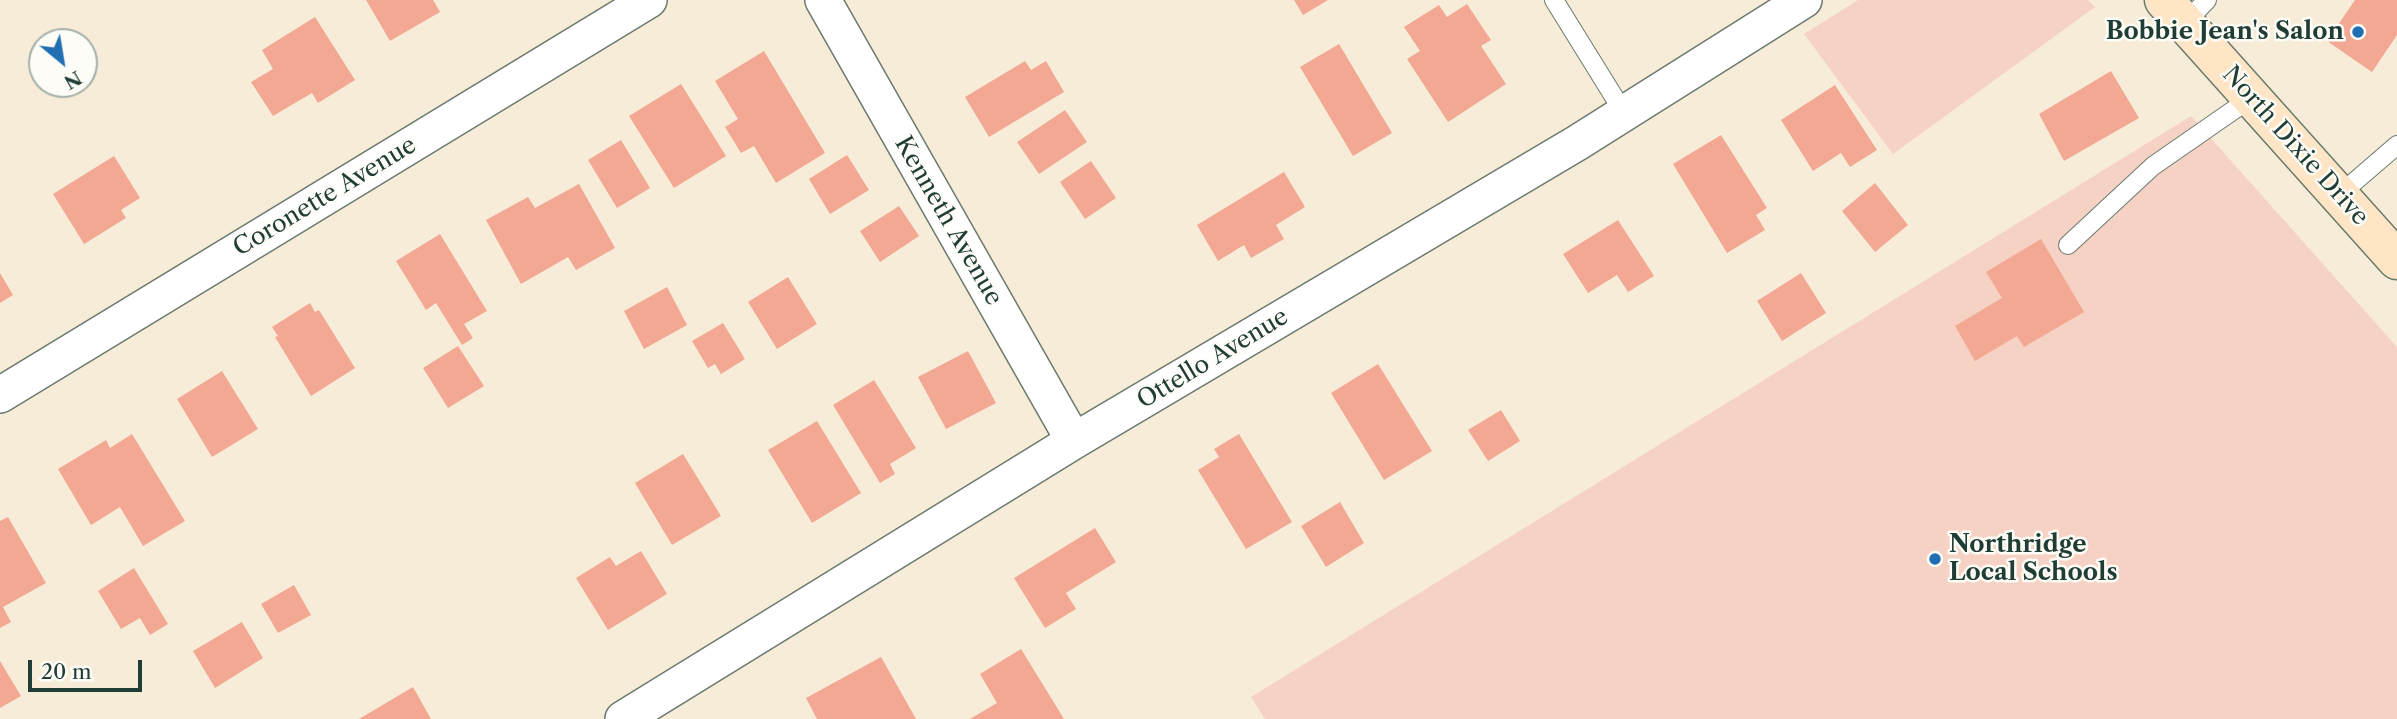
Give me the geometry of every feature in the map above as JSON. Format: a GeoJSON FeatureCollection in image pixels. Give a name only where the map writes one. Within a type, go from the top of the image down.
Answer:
{"type":"FeatureCollection","features":[{"type":"Feature","properties":{"kind":"main road","name":"North Dixie Drive"},"geometry":{"type":"LineString","coordinates":[[2185,8],[2251,98],[2397,260]]}},
{"type":"Feature","properties":{"kind":"street","name":"Coronette Avenue"},"geometry":{"type":"LineString","coordinates":[[0,395],[649,0]]}},
{"type":"Feature","properties":{"kind":"street","name":"Kenneth Avenue"},"geometry":{"type":"LineString","coordinates":[[822,0],[1074,441]]}},
{"type":"Feature","properties":{"kind":"street","name":"Ottello Avenue"},"geometry":{"type":"LineString","coordinates":[[622,719],[1074,441],[1624,113],[1804,0]]}},
{"type":"Feature","properties":{"kind":"lane"},"geometry":{"type":"LineString","coordinates":[[1554,0],[1624,113]]}},
{"type":"Feature","properties":{"kind":"lane"},"geometry":{"type":"LineString","coordinates":[[2068,245],[2153,166],[2251,98]]}},
{"type":"Feature","properties":{"kind":"lane"},"geometry":{"type":"LineString","coordinates":[[2339,195],[2397,145]]}},
{"type":"Feature","properties":{"kind":"shaded area"},"geometry":{"type":"Polygon","coordinates":[[[1858,0],[2088,0],[2095,7],[1893,154],[1804,34],[1858,0]]]}},
{"type":"Feature","properties":{"kind":"shaded area","name":"Northridge Local Schools"},"geometry":{"type":"Polygon","coordinates":[[[2191,116],[2397,347],[2397,719],[1265,719],[1251,697],[2191,116]]]}},
{"type":"Feature","properties":{"kind":"building"},"geometry":{"type":"Polygon","coordinates":[[[366,0],[433,0],[440,12],[390,41],[366,0]]]}},
{"type":"Feature","properties":{"kind":"building"},"geometry":{"type":"Polygon","coordinates":[[[1294,0],[1328,0],[1303,15],[1294,0]]]}},
{"type":"Feature","properties":{"kind":"building"},"geometry":{"type":"Polygon","coordinates":[[[2355,0],[2397,0],[2397,35],[2372,72],[2327,41],[2355,0]]]}},
{"type":"Feature","properties":{"kind":"building"},"geometry":{"type":"Polygon","coordinates":[[[1467,4],[1491,40],[1481,46],[1506,84],[1448,122],[1407,59],[1420,51],[1404,27],[1439,5],[1447,17],[1467,4]]]}},
{"type":"Feature","properties":{"kind":"building"},"geometry":{"type":"Polygon","coordinates":[[[315,17],[355,80],[318,103],[312,93],[273,116],[251,82],[273,69],[262,50],[315,17]]]}},
{"type":"Feature","properties":{"kind":"building"},"geometry":{"type":"Polygon","coordinates":[[[1339,44],[1392,133],[1353,156],[1300,67],[1339,44]]]}},
{"type":"Feature","properties":{"kind":"building"},"geometry":{"type":"Polygon","coordinates":[[[764,51],[825,153],[776,183],[754,146],[741,153],[725,127],[738,119],[715,81],[764,51]]]}},
{"type":"Feature","properties":{"kind":"building"},"geometry":{"type":"Polygon","coordinates":[[[1025,61],[1031,70],[1046,61],[1064,92],[989,137],[965,97],[1025,61]]]}},
{"type":"Feature","properties":{"kind":"building"},"geometry":{"type":"Polygon","coordinates":[[[2111,71],[2139,118],[2064,161],[2039,114],[2111,71]]]}},
{"type":"Feature","properties":{"kind":"building"},"geometry":{"type":"Polygon","coordinates":[[[681,84],[726,156],[674,188],[629,116],[681,84]]]}},
{"type":"Feature","properties":{"kind":"building"},"geometry":{"type":"Polygon","coordinates":[[[1835,85],[1877,150],[1850,167],[1841,153],[1813,171],[1781,120],[1835,85]]]}},
{"type":"Feature","properties":{"kind":"building"},"geometry":{"type":"Polygon","coordinates":[[[1065,110],[1087,142],[1039,174],[1017,142],[1065,110]]]}},
{"type":"Feature","properties":{"kind":"building"},"geometry":{"type":"Polygon","coordinates":[[[1721,135],[1767,208],[1756,215],[1765,230],[1727,253],[1673,164],[1721,135]]]}},
{"type":"Feature","properties":{"kind":"building"},"geometry":{"type":"Polygon","coordinates":[[[621,140],[650,188],[617,208],[588,160],[621,140]]]}},
{"type":"Feature","properties":{"kind":"building"},"geometry":{"type":"Polygon","coordinates":[[[847,155],[869,190],[830,214],[809,179],[847,155]]]}},
{"type":"Feature","properties":{"kind":"building"},"geometry":{"type":"Polygon","coordinates":[[[114,156],[140,198],[121,210],[126,218],[84,244],[53,194],[114,156]]]}},
{"type":"Feature","properties":{"kind":"building"},"geometry":{"type":"Polygon","coordinates":[[[1091,161],[1116,198],[1085,219],[1060,182],[1091,161]]]}},
{"type":"Feature","properties":{"kind":"building"},"geometry":{"type":"Polygon","coordinates":[[[1284,172],[1305,207],[1276,225],[1284,239],[1251,258],[1244,245],[1218,261],[1197,225],[1284,172]]]}},
{"type":"Feature","properties":{"kind":"building"},"geometry":{"type":"Polygon","coordinates":[[[1875,183],[1908,225],[1875,252],[1842,211],[1875,183]]]}},
{"type":"Feature","properties":{"kind":"building"},"geometry":{"type":"Polygon","coordinates":[[[579,184],[615,248],[576,270],[568,257],[521,284],[486,220],[528,197],[535,208],[579,184]]]}},
{"type":"Feature","properties":{"kind":"building"},"geometry":{"type":"Polygon","coordinates":[[[899,206],[919,236],[880,262],[860,231],[899,206]]]}},
{"type":"Feature","properties":{"kind":"building"},"geometry":{"type":"Polygon","coordinates":[[[1618,220],[1654,276],[1628,292],[1617,275],[1588,293],[1563,254],[1618,220]]]}},
{"type":"Feature","properties":{"kind":"building"},"geometry":{"type":"Polygon","coordinates":[[[440,234],[487,311],[464,324],[473,338],[462,345],[436,303],[426,310],[396,261],[440,234]]]}},
{"type":"Feature","properties":{"kind":"building"},"geometry":{"type":"Polygon","coordinates":[[[2041,239],[2084,312],[2024,347],[2017,336],[1975,361],[1955,326],[2002,298],[1986,272],[2041,239]]]}},
{"type":"Feature","properties":{"kind":"building"},"geometry":{"type":"Polygon","coordinates":[[[0,273],[13,295],[0,303],[0,273]]]}},
{"type":"Feature","properties":{"kind":"building"},"geometry":{"type":"Polygon","coordinates":[[[1801,273],[1826,313],[1782,341],[1757,301],[1801,273]]]}},
{"type":"Feature","properties":{"kind":"building"},"geometry":{"type":"Polygon","coordinates":[[[788,277],[817,324],[777,349],[748,302],[788,277]]]}},
{"type":"Feature","properties":{"kind":"building"},"geometry":{"type":"Polygon","coordinates":[[[667,287],[687,325],[644,349],[624,311],[667,287]]]}},
{"type":"Feature","properties":{"kind":"building"},"geometry":{"type":"Polygon","coordinates":[[[310,303],[315,312],[319,310],[355,368],[311,396],[275,337],[278,336],[272,327],[310,303]]]}},
{"type":"Feature","properties":{"kind":"building"},"geometry":{"type":"Polygon","coordinates":[[[723,323],[745,359],[721,374],[715,364],[708,368],[692,341],[723,323]]]}},
{"type":"Feature","properties":{"kind":"building"},"geometry":{"type":"Polygon","coordinates":[[[458,346],[484,386],[448,408],[423,368],[458,346]]]}},
{"type":"Feature","properties":{"kind":"building"},"geometry":{"type":"Polygon","coordinates":[[[968,351],[996,403],[946,429],[918,377],[968,351]]]}},
{"type":"Feature","properties":{"kind":"building"},"geometry":{"type":"Polygon","coordinates":[[[1378,364],[1432,451],[1384,480],[1331,393],[1378,364]]]}},
{"type":"Feature","properties":{"kind":"building"},"geometry":{"type":"Polygon","coordinates":[[[222,371],[258,429],[212,457],[177,399],[222,371]]]}},
{"type":"Feature","properties":{"kind":"building"},"geometry":{"type":"Polygon","coordinates":[[[874,380],[916,448],[890,464],[895,474],[880,483],[833,405],[874,380]]]}},
{"type":"Feature","properties":{"kind":"building"},"geometry":{"type":"Polygon","coordinates":[[[1501,410],[1520,441],[1488,461],[1468,430],[1501,410]]]}},
{"type":"Feature","properties":{"kind":"building"},"geometry":{"type":"Polygon","coordinates":[[[817,421],[861,493],[812,523],[768,450],[817,421]]]}},
{"type":"Feature","properties":{"kind":"building"},"geometry":{"type":"Polygon","coordinates":[[[132,434],[185,521],[143,546],[120,507],[91,525],[58,469],[106,440],[110,448],[132,434]]]}},
{"type":"Feature","properties":{"kind":"building"},"geometry":{"type":"Polygon","coordinates":[[[1239,434],[1292,522],[1246,549],[1198,470],[1219,457],[1214,449],[1239,434]]]}},
{"type":"Feature","properties":{"kind":"building"},"geometry":{"type":"Polygon","coordinates":[[[683,454],[721,516],[672,545],[635,483],[683,454]]]}},
{"type":"Feature","properties":{"kind":"building"},"geometry":{"type":"Polygon","coordinates":[[[1340,502],[1364,543],[1326,567],[1301,526],[1340,502]]]}},
{"type":"Feature","properties":{"kind":"building"},"geometry":{"type":"Polygon","coordinates":[[[8,517],[46,583],[3,607],[11,622],[0,628],[0,521],[8,517]]]}},
{"type":"Feature","properties":{"kind":"building"},"geometry":{"type":"Polygon","coordinates":[[[1095,528],[1116,562],[1066,593],[1076,609],[1045,628],[1014,578],[1095,528]]]}},
{"type":"Feature","properties":{"kind":"building"},"geometry":{"type":"Polygon","coordinates":[[[641,551],[667,594],[608,630],[576,578],[610,557],[616,566],[641,551]]]}},
{"type":"Feature","properties":{"kind":"building"},"geometry":{"type":"Polygon","coordinates":[[[134,568],[168,624],[150,635],[140,618],[121,629],[98,591],[134,568]]]}},
{"type":"Feature","properties":{"kind":"building"},"geometry":{"type":"Polygon","coordinates":[[[294,585],[311,615],[278,633],[261,604],[294,585]]]}},
{"type":"Feature","properties":{"kind":"building"},"geometry":{"type":"Polygon","coordinates":[[[242,622],[263,658],[215,688],[193,651],[242,622]]]}},
{"type":"Feature","properties":{"kind":"building"},"geometry":{"type":"Polygon","coordinates":[[[1021,649],[1064,719],[970,719],[997,703],[980,674],[1021,649]]]}},
{"type":"Feature","properties":{"kind":"building"},"geometry":{"type":"Polygon","coordinates":[[[881,657],[916,719],[817,719],[806,698],[881,657]]]}},
{"type":"Feature","properties":{"kind":"building"},"geometry":{"type":"Polygon","coordinates":[[[0,661],[21,696],[0,708],[0,661]]]}},
{"type":"Feature","properties":{"kind":"building"},"geometry":{"type":"Polygon","coordinates":[[[413,687],[431,719],[359,719],[413,687]]]}},
{"type":"Feature","properties":{"kind":"place","name":"Bobbie Jean's Salon"},"geometry":{"type":"Point","coordinates":[2358,32]}},
{"type":"Feature","properties":{"kind":"place","name":"Northridge Local Schools"},"geometry":{"type":"Point","coordinates":[1935,559]}}]}
